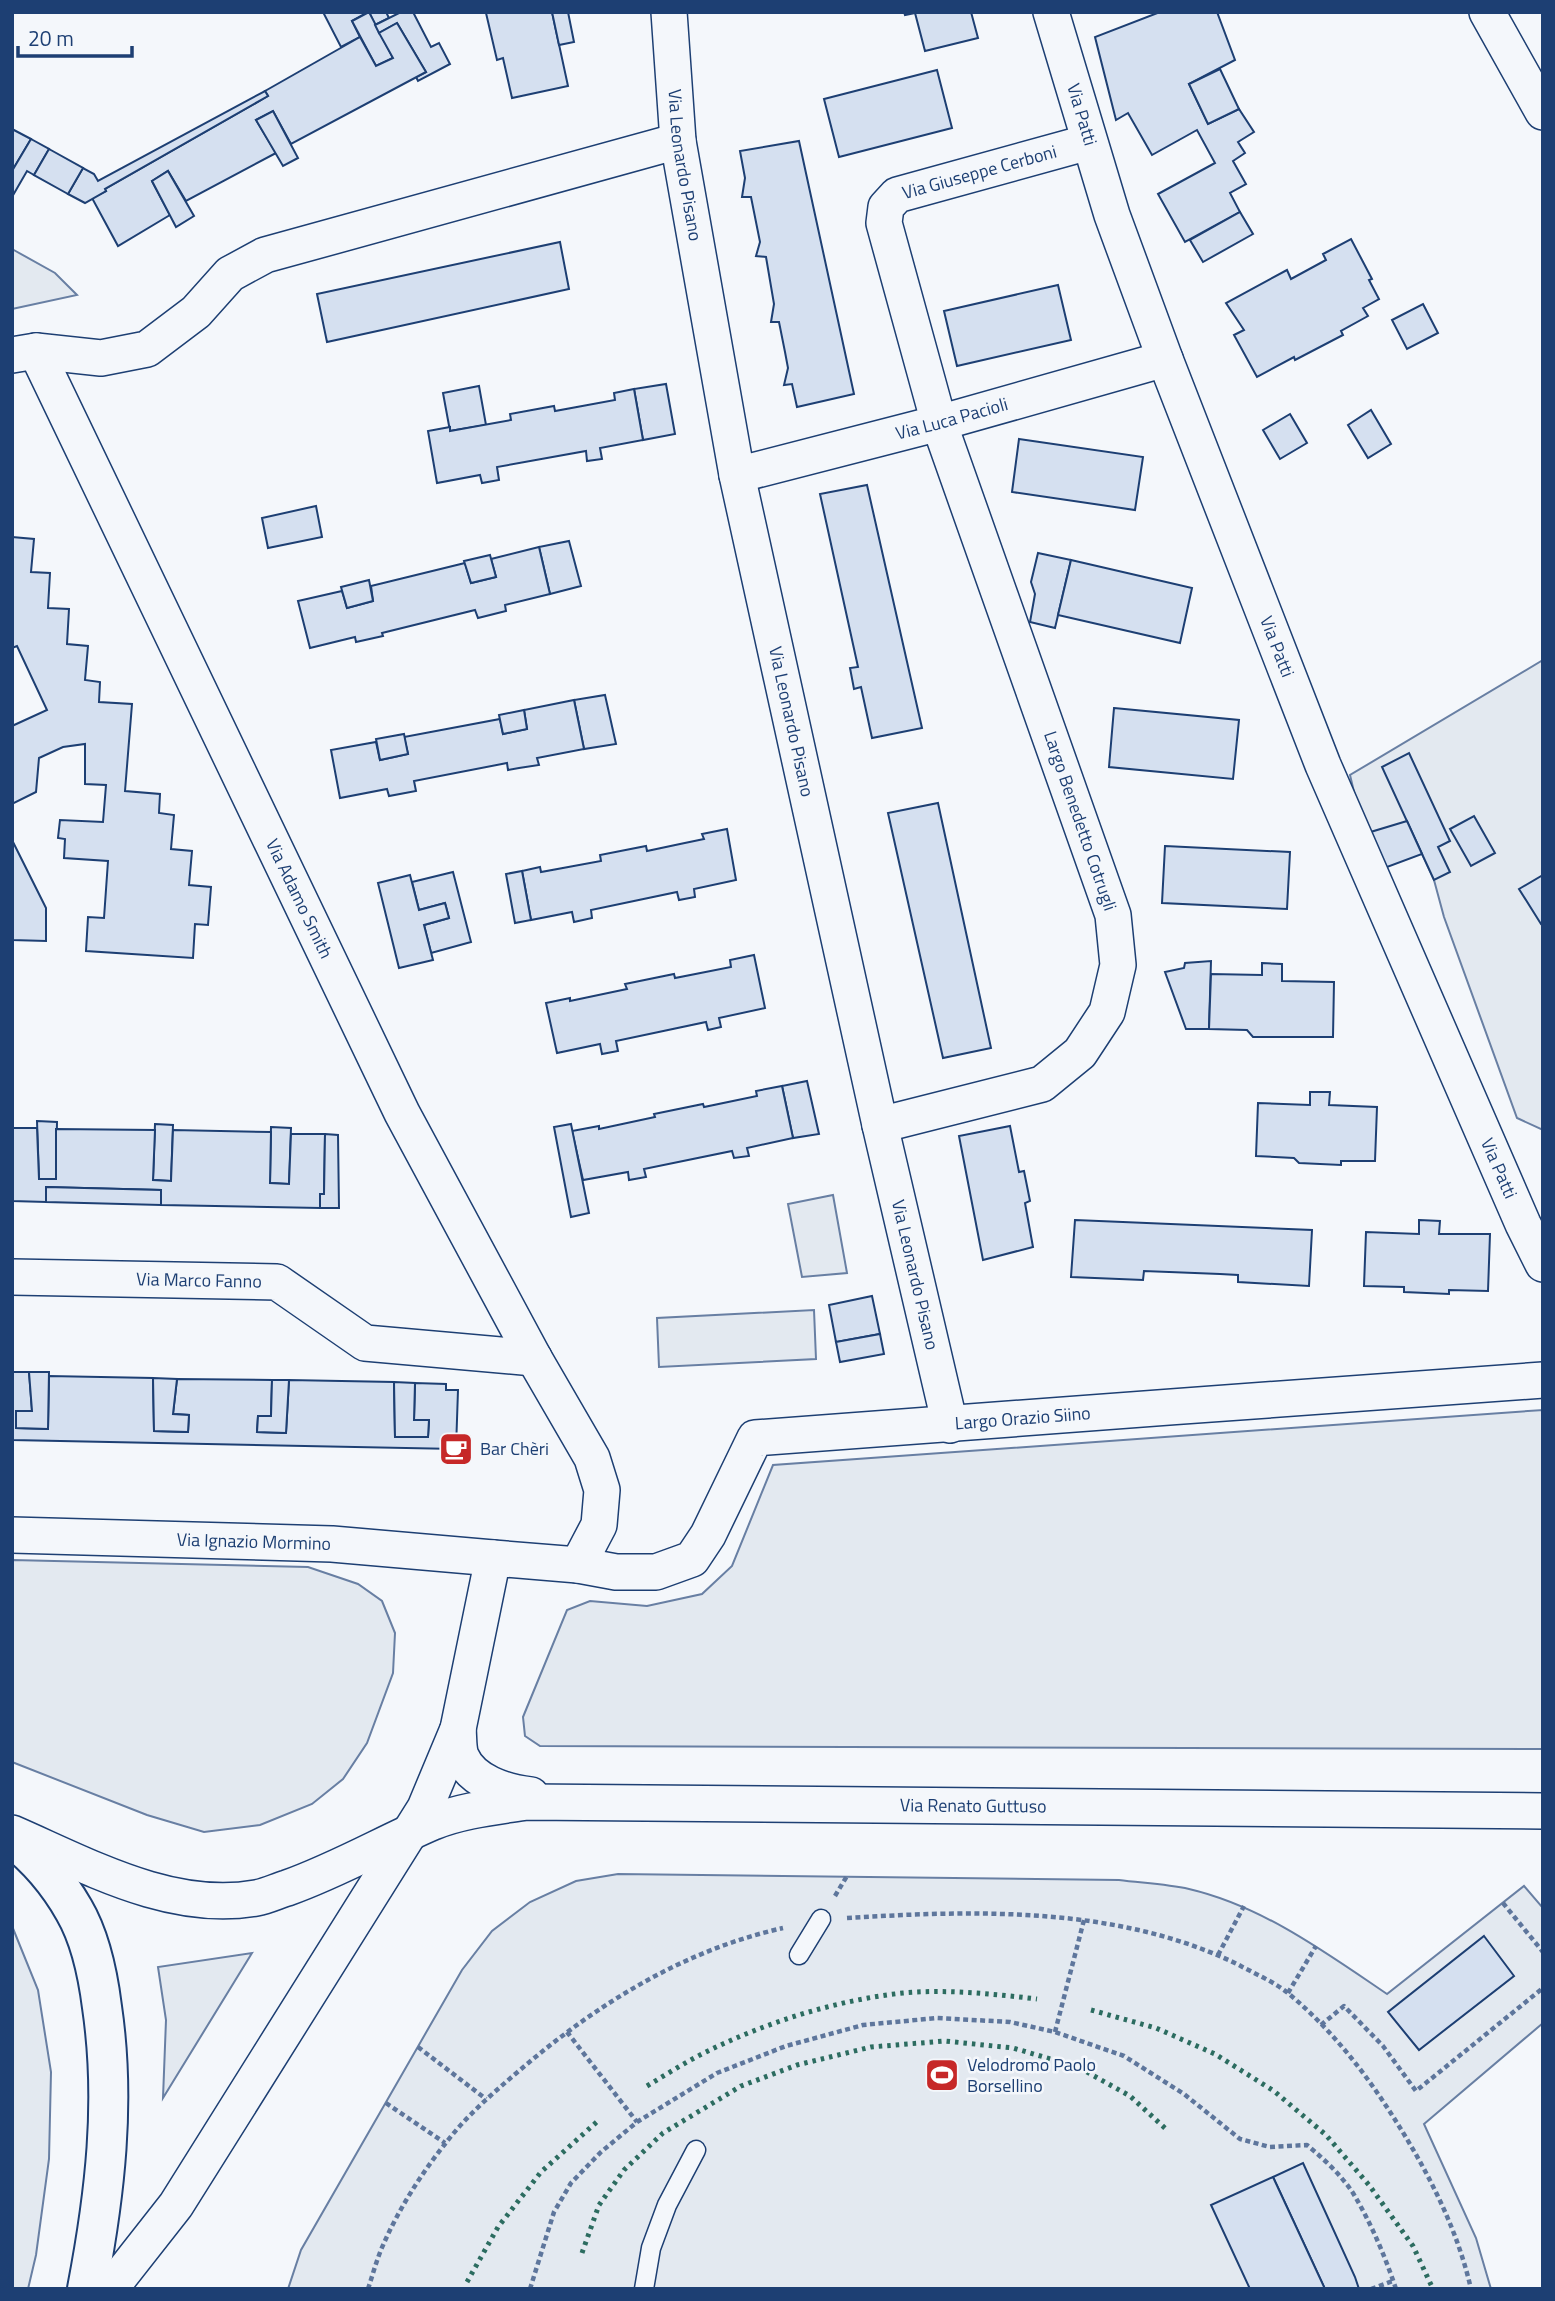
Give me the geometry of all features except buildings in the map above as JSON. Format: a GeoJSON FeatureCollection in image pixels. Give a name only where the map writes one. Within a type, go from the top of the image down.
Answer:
{"type":"FeatureCollection","features":[{"type":"Feature","properties":{"kind":"street","name":"Via Leonardo Pisano"},"geometry":{"type":"LineString","coordinates":[[669,12],[678,141],[737,475],[880,1125],[950,1425]]}},
{"type":"Feature","properties":{"kind":"street","name":"Via Patti"},"geometry":{"type":"LineString","coordinates":[[1051,12],[1112,215],[1323,765],[1523,1224],[1543,1264]]}},
{"type":"Feature","properties":{"kind":"street"},"geometry":{"type":"LineString","coordinates":[[1487,12],[1543,112]]}},
{"type":"Feature","properties":{"kind":"street"},"geometry":{"type":"LineString","coordinates":[[24,353],[101,358],[147,349],[196,312],[230,274],[265,255],[678,141]]}},
{"type":"Feature","properties":{"kind":"street","name":"Via Giuseppe Cerboni"},"geometry":{"type":"LineString","coordinates":[[939,423],[884,223],[886,207],[897,195],[1089,142]]}},
{"type":"Feature","properties":{"kind":"street","name":"Via Adamo Smith"},"geometry":{"type":"LineString","coordinates":[[24,353],[402,1113],[534,1358],[592,1458],[602,1490],[599,1525],[578,1565]]}},
{"type":"Feature","properties":{"kind":"street","name":"Via Luca Pacioli"},"geometry":{"type":"LineString","coordinates":[[737,475],[939,423],[1165,359]]}},
{"type":"Feature","properties":{"kind":"street","name":"Largo Benedetto Cotrugli"},"geometry":{"type":"LineString","coordinates":[[880,1125],[1042,1084],[1080,1053],[1107,1012],[1118,965],[1113,915],[939,423]]}},
{"type":"Feature","properties":{"kind":"street","name":"Via Marco Fanno"},"geometry":{"type":"LineString","coordinates":[[12,1277],[278,1282],[365,1343],[534,1358]]}},
{"type":"Feature","properties":{"kind":"street","name":"Largo Orazio Siino"},"geometry":{"type":"LineString","coordinates":[[578,1565],[616,1572],[656,1572],[692,1559],[708,1535],[755,1438],[1543,1380]]}},
{"type":"Feature","properties":{"kind":"street","name":"Via Ignazio Mormino"},"geometry":{"type":"LineString","coordinates":[[12,1535],[332,1544],[578,1565]]}},
{"type":"Feature","properties":{"kind":"street"},"geometry":{"type":"LineString","coordinates":[[110,2289],[182,2195],[425,1808],[458,1729],[493,1558]]}},
{"type":"Feature","properties":{"kind":"street"},"geometry":{"type":"LineString","coordinates":[[458,1729],[459,1753],[467,1769],[487,1783],[519,1794],[582,1801]]}},
{"type":"Feature","properties":{"kind":"street","name":"Via Renato Guttuso"},"geometry":{"type":"LineString","coordinates":[[12,1835],[136,1886],[177,1896],[223,1900],[257,1898],[304,1882],[436,1821],[474,1810],[527,1802],[1543,1811]]}},
{"type":"Feature","properties":{"kind":"street"},"geometry":{"type":"LineString","coordinates":[[12,1835],[33,1854],[56,1882],[75,1912],[88,1942],[99,1985],[107,2038],[109,2129],[101,2213],[87,2289]]}},
{"type":"Feature","properties":{"kind":"lane"},"geometry":{"type":"LineString","coordinates":[[799,1955],[821,1919]]}},
{"type":"Feature","properties":{"kind":"lane"},"geometry":{"type":"LineString","coordinates":[[644,2289],[651,2248],[667,2205],[696,2150]]}},
{"type":"Feature","properties":{"kind":"path"},"geometry":{"type":"LineString","coordinates":[[1503,1903],[1543,1952]]}},
{"type":"Feature","properties":{"kind":"path"},"geometry":{"type":"LineString","coordinates":[[1218,1955],[1244,1906]]}},
{"type":"Feature","properties":{"kind":"path"},"geometry":{"type":"LineString","coordinates":[[369,2289],[383,2244],[413,2190],[445,2143],[486,2099],[567,2032],[620,1995],[683,1962],[746,1936],[821,1919],[909,1914],[1015,1914],[1084,1920],[1157,1935],[1218,1955],[1288,1993],[1334,2037],[1372,2084],[1411,2145],[1449,2220],[1471,2289]]}},
{"type":"Feature","properties":{"kind":"path"},"geometry":{"type":"LineString","coordinates":[[1055,2032],[1084,1920]]}},
{"type":"Feature","properties":{"kind":"path"},"geometry":{"type":"LineString","coordinates":[[1288,1993],[1316,1946]]}},
{"type":"Feature","properties":{"kind":"path"},"geometry":{"type":"LineString","coordinates":[[1321,2025],[1344,2006],[1383,2046],[1416,2091],[1543,1988]]}},
{"type":"Feature","properties":{"kind":"path"},"geometry":{"type":"LineString","coordinates":[[530,2289],[554,2212],[571,2183],[601,2152],[637,2122],[717,2073],[786,2046],[863,2025],[937,2018],[1010,2022],[1055,2032],[1124,2056],[1184,2094],[1240,2139],[1270,2147],[1307,2145],[1328,2164],[1352,2193],[1385,2257],[1396,2289]]}},
{"type":"Feature","properties":{"kind":"path"},"geometry":{"type":"LineString","coordinates":[[567,2032],[637,2122]]}},
{"type":"Feature","properties":{"kind":"path"},"geometry":{"type":"LineString","coordinates":[[418,2047],[486,2099]]}},
{"type":"Feature","properties":{"kind":"path"},"geometry":{"type":"LineString","coordinates":[[386,2103],[445,2143]]}},
{"type":"Feature","properties":{"kind":"path"},"geometry":{"type":"LineString","coordinates":[[1371,2289],[1393,2281]]}},
{"type":"Feature","properties":{"kind":"shaded area"},"geometry":{"type":"Polygon","coordinates":[[[12,249],[55,273],[77,295],[12,309],[12,249]]]}},
{"type":"Feature","properties":{"kind":"shaded area"},"geometry":{"type":"Polygon","coordinates":[[[1543,660],[1543,1130],[1517,1118],[1444,917],[1434,880],[1422,854],[1364,834],[1350,775],[1543,660]]]}},
{"type":"Feature","properties":{"kind":"shaded area"},"geometry":{"type":"Polygon","coordinates":[[[833,1195],[847,1273],[802,1277],[788,1204],[833,1195]]]}},
{"type":"Feature","properties":{"kind":"shaded area"},"geometry":{"type":"Polygon","coordinates":[[[814,1310],[816,1359],[659,1367],[657,1318],[814,1310]]]}},
{"type":"Feature","properties":{"kind":"shaded area"},"geometry":{"type":"Polygon","coordinates":[[[1543,1410],[1543,1749],[540,1746],[525,1736],[523,1717],[567,1610],[590,1601],[647,1606],[702,1594],[732,1566],[773,1465],[1543,1410]]]}},
{"type":"Feature","properties":{"kind":"shaded area"},"geometry":{"type":"Polygon","coordinates":[[[12,1560],[308,1567],[358,1584],[382,1601],[395,1633],[393,1673],[367,1743],[343,1779],[312,1804],[260,1825],[204,1832],[147,1815],[12,1762],[12,1560]]]}},
{"type":"Feature","properties":{"kind":"shaded area","name":"Velodromo Paolo Borsellino"},"geometry":{"type":"Polygon","coordinates":[[[618,1874],[1119,1880],[1172,1886],[1216,1897],[1267,1919],[1316,1947],[1387,1994],[1524,1886],[1543,1908],[1543,2023],[1424,2124],[1476,2238],[1491,2289],[288,2289],[301,2250],[462,1970],[492,1931],[530,1902],[576,1881],[618,1874]]]}},
{"type":"Feature","properties":{"kind":"shaded area"},"geometry":{"type":"Polygon","coordinates":[[[12,1926],[38,1990],[51,2072],[49,2159],[36,2255],[28,2289],[12,2289],[12,1926]]]}},
{"type":"Feature","properties":{"kind":"shaded area"},"geometry":{"type":"Polygon","coordinates":[[[252,1953],[163,2098],[166,2020],[158,1967],[252,1953]]]}},
{"type":"Feature","properties":{"kind":"hedge"},"geometry":{"type":"LineString","coordinates":[[647,2086],[731,2040],[803,2014],[853,2001],[903,1993],[936,1992],[1037,1999]]}},
{"type":"Feature","properties":{"kind":"hedge"},"geometry":{"type":"LineString","coordinates":[[1091,2010],[1156,2028],[1215,2054],[1274,2091],[1326,2135],[1369,2185],[1413,2246],[1433,2289]]}},
{"type":"Feature","properties":{"kind":"hedge"},"geometry":{"type":"LineString","coordinates":[[582,2253],[599,2205],[624,2170],[663,2133],[741,2086],[797,2065],[871,2047],[945,2041],[1013,2048],[1078,2067],[1130,2096],[1167,2130]]}},
{"type":"Feature","properties":{"kind":"hedge"},"geometry":{"type":"LineString","coordinates":[[467,2282],[498,2227],[541,2172],[600,2119]]}},
{"type":"Feature","properties":{"kind":"place","name":"Bar Chèri"},"geometry":{"type":"Point","coordinates":[456,1449]}},
{"type":"Feature","properties":{"kind":"place","name":"Velodromo Paolo Borsellino"},"geometry":{"type":"Point","coordinates":[942,2075]}}]}
